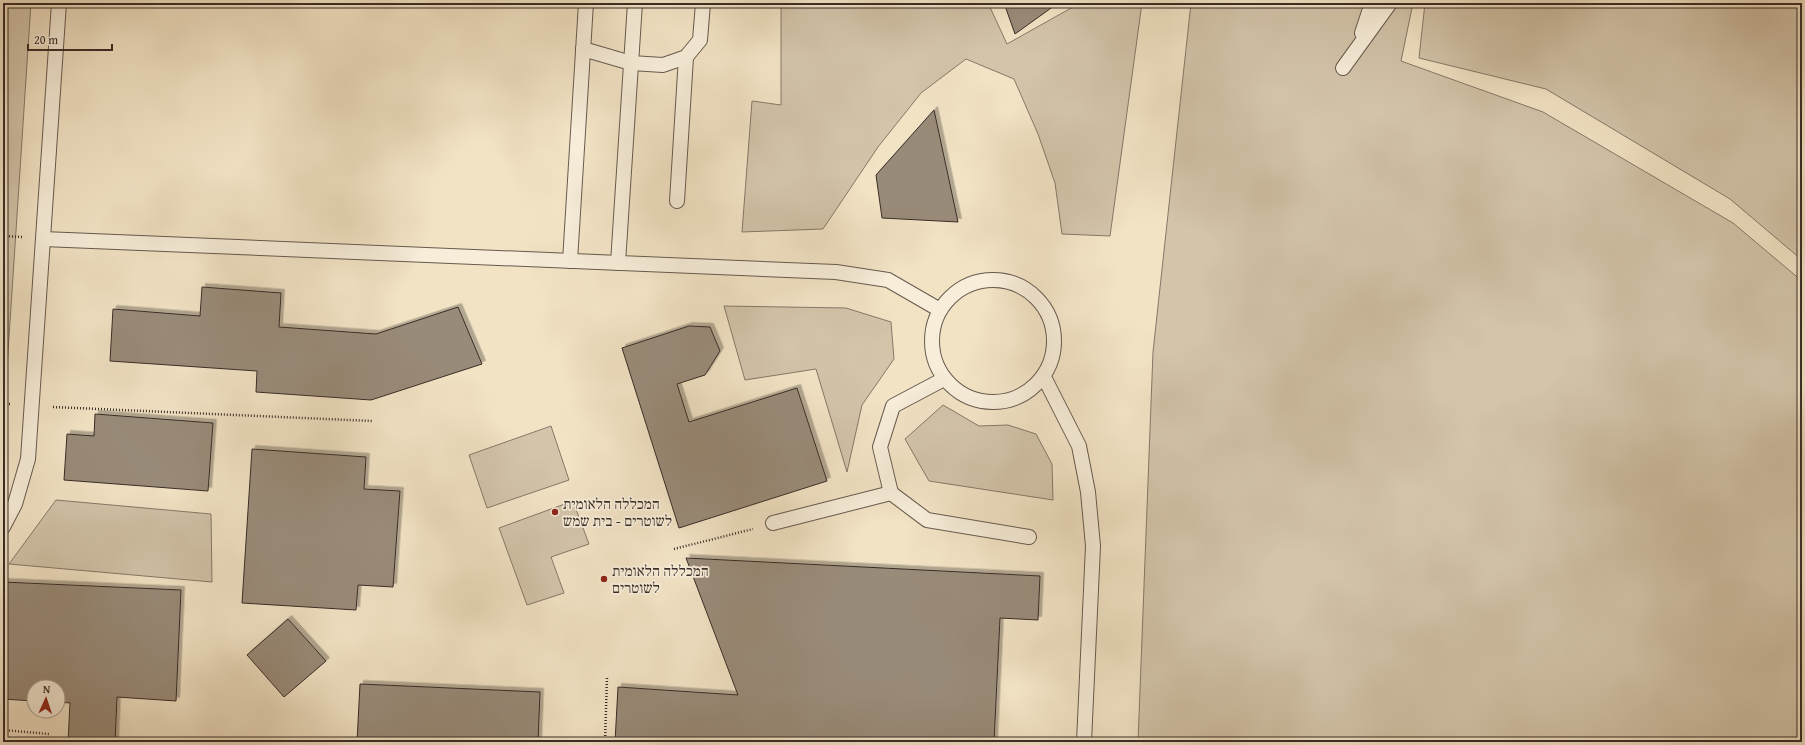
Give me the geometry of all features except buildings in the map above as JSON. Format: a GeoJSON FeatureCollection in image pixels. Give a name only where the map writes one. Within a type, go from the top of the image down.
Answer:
{"type":"FeatureCollection","features":[{"type":"Feature","properties":{"kind":"lane"},"geometry":{"type":"LineString","coordinates":[[3,527],[15,504],[28,459],[59,3]]}},
{"type":"Feature","properties":{"kind":"lane"},"geometry":{"type":"LineString","coordinates":[[570,261],[586,3]]}},
{"type":"Feature","properties":{"kind":"lane"},"geometry":{"type":"LineString","coordinates":[[618,263],[635,3]]}},
{"type":"Feature","properties":{"kind":"lane"},"geometry":{"type":"LineString","coordinates":[[583,49],[631,63],[663,65],[686,57],[700,40],[703,3]]}},
{"type":"Feature","properties":{"kind":"lane"},"geometry":{"type":"LineString","coordinates":[[1358,45],[1372,3]]}},
{"type":"Feature","properties":{"kind":"lane"},"geometry":{"type":"LineString","coordinates":[[1343,68],[1358,45],[1390,3]]}},
{"type":"Feature","properties":{"kind":"lane"},"geometry":{"type":"LineString","coordinates":[[677,201],[686,57]]}},
{"type":"Feature","properties":{"kind":"lane"},"geometry":{"type":"LineString","coordinates":[[43,239],[836,272],[888,280],[940,310]]}},
{"type":"Feature","properties":{"kind":"lane"},"geometry":{"type":"LineString","coordinates":[[986,281],[1007,282],[1027,290],[1043,305],[1049,316],[1055,336],[1053,358],[1044,377],[1028,392],[1001,402],[980,402],[960,393],[944,379],[932,351],[933,330],[940,310],[948,300],[965,287],[986,281]]}},
{"type":"Feature","properties":{"kind":"lane"},"geometry":{"type":"LineString","coordinates":[[1044,377],[1079,446],[1088,492],[1093,546],[1084,742]]}},
{"type":"Feature","properties":{"kind":"lane"},"geometry":{"type":"LineString","coordinates":[[944,379],[893,406],[880,447],[891,493],[927,520],[1028,537]]}},
{"type":"Feature","properties":{"kind":"lane"},"geometry":{"type":"LineString","coordinates":[[773,524],[891,493]]}},
{"type":"Feature","properties":{"kind":"path"},"geometry":{"type":"LineString","coordinates":[[3,404],[372,421]]}},
{"type":"Feature","properties":{"kind":"path"},"geometry":{"type":"LineString","coordinates":[[674,548],[773,524]]}},
{"type":"Feature","properties":{"kind":"path"},"geometry":{"type":"LineString","coordinates":[[605,742],[607,677]]}},
{"type":"Feature","properties":{"kind":"path"},"geometry":{"type":"LineString","coordinates":[[3,730],[49,734]]}},
{"type":"Feature","properties":{"kind":"shaded area"},"geometry":{"type":"Polygon","coordinates":[[[3,3],[31,3],[3,428],[3,3]]]}},
{"type":"Feature","properties":{"kind":"shaded area"},"geometry":{"type":"Polygon","coordinates":[[[781,3],[988,3],[1007,44],[1080,3],[1142,3],[1110,236],[1062,234],[1055,183],[1038,134],[1014,79],[966,59],[921,93],[878,147],[823,229],[742,232],[752,101],[781,105],[781,3]]]}},
{"type":"Feature","properties":{"kind":"shaded area"},"geometry":{"type":"Polygon","coordinates":[[[1191,3],[1413,3],[1401,61],[1543,112],[1733,223],[1802,281],[1802,742],[1138,742],[1153,352],[1191,3]]]}},
{"type":"Feature","properties":{"kind":"shaded area"},"geometry":{"type":"Polygon","coordinates":[[[1425,3],[1802,3],[1802,260],[1730,199],[1546,89],[1419,58],[1425,3]]]}},
{"type":"Feature","properties":{"kind":"shaded area"},"geometry":{"type":"Polygon","coordinates":[[[724,306],[846,308],[891,322],[894,359],[862,405],[847,472],[816,369],[745,380],[724,306]]]}},
{"type":"Feature","properties":{"kind":"shaded area"},"geometry":{"type":"Polygon","coordinates":[[[943,405],[979,426],[1008,425],[1036,434],[1052,464],[1053,500],[929,481],[905,439],[943,405]]]}},
{"type":"Feature","properties":{"kind":"shaded area"},"geometry":{"type":"Polygon","coordinates":[[[551,426],[569,480],[487,508],[469,455],[551,426]]]}},
{"type":"Feature","properties":{"kind":"shaded area"},"geometry":{"type":"Polygon","coordinates":[[[56,500],[211,514],[212,582],[9,564],[56,500]]]}},
{"type":"Feature","properties":{"kind":"shaded area"},"geometry":{"type":"Polygon","coordinates":[[[573,501],[589,544],[551,557],[564,593],[527,605],[499,528],[573,501]]]}},
{"type":"Feature","properties":{"kind":"place","name":"המכללה הלאומית לשוטרים - בית שמש"},"geometry":{"type":"Point","coordinates":[555,512]}},
{"type":"Feature","properties":{"kind":"place","name":"המכללה הלאומית לשוטרים"},"geometry":{"type":"Point","coordinates":[604,579]}}]}
